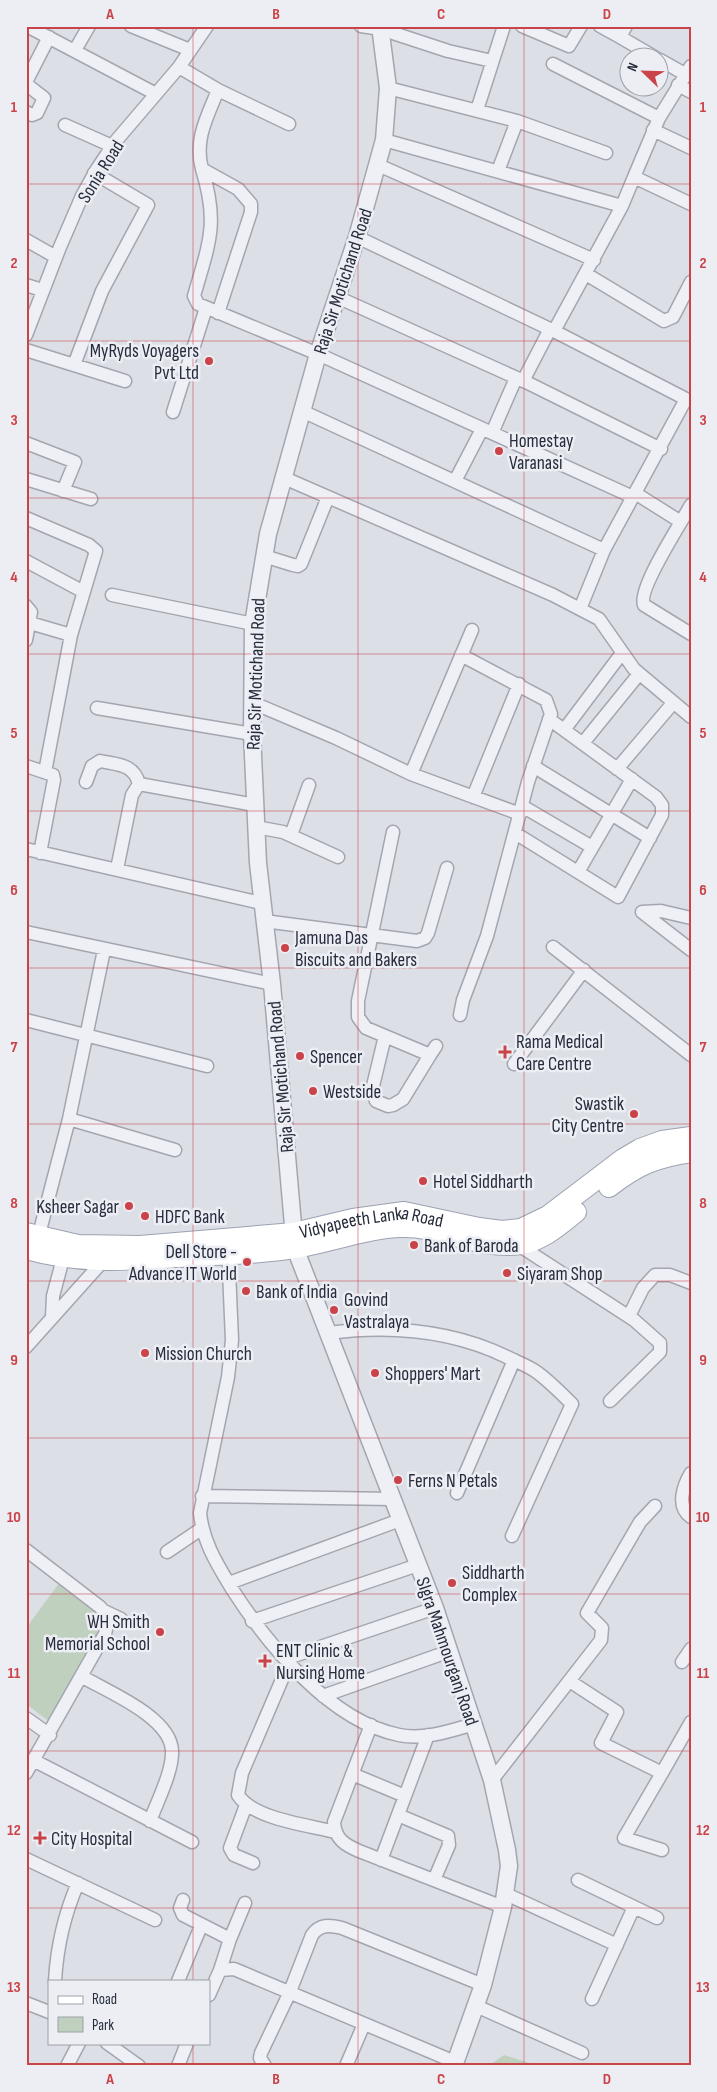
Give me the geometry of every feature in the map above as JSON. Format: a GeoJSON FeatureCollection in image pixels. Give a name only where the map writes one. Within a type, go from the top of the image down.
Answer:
{"type":"FeatureCollection","features":[{"type":"Feature","properties":{"kind":"main road","name":"Vidyapeeth Lanka Road"},"geometry":{"type":"LineString","coordinates":[[295,1241],[354,1219],[404,1212],[479,1228],[521,1229],[548,1216],[623,1159],[640,1149],[662,1141],[691,1137]]}},
{"type":"Feature","properties":{"kind":"main road","name":"Vidyapeeth Lanka Road"},"geometry":{"type":"LineString","coordinates":[[31,1243],[103,1261],[140,1261],[228,1247],[295,1241],[404,1227],[477,1243],[501,1246],[517,1244],[535,1240],[554,1229],[629,1172],[644,1163],[665,1156],[691,1152]]}},
{"type":"Feature","properties":{"kind":"main road","name":"Vidyapeeth Lanka Road"},"geometry":{"type":"LineString","coordinates":[[65,1250],[140,1246],[228,1247]]}},
{"type":"Feature","properties":{"kind":"street"},"geometry":{"type":"LineString","coordinates":[[27,26],[156,94]]}},
{"type":"Feature","properties":{"kind":"street"},"geometry":{"type":"LineString","coordinates":[[75,50],[89,26]]}},
{"type":"Feature","properties":{"kind":"street"},"geometry":{"type":"LineString","coordinates":[[131,26],[190,50]]}},
{"type":"Feature","properties":{"kind":"street","name":"Sonia Road"},"geometry":{"type":"LineString","coordinates":[[26,335],[42,290],[82,196],[94,173],[112,146],[178,67],[207,26]]}},
{"type":"Feature","properties":{"kind":"street"},"geometry":{"type":"LineString","coordinates":[[361,26],[380,28],[448,51],[492,61]]}},
{"type":"Feature","properties":{"kind":"street"},"geometry":{"type":"LineString","coordinates":[[476,110],[504,26]]}},
{"type":"Feature","properties":{"kind":"street"},"geometry":{"type":"LineString","coordinates":[[522,26],[569,46],[581,26]]}},
{"type":"Feature","properties":{"kind":"street"},"geometry":{"type":"LineString","coordinates":[[600,26],[623,32],[643,48]]}},
{"type":"Feature","properties":{"kind":"street","name":"Raja Sir Motichand Road"},"geometry":{"type":"LineString","coordinates":[[295,1241],[272,984],[261,903],[251,702],[253,624],[264,556],[282,477],[318,354],[357,237],[384,140],[388,88],[380,28]]}},
{"type":"Feature","properties":{"kind":"street"},"geometry":{"type":"LineString","coordinates":[[26,112],[32,115],[37,114],[44,98],[27,77],[49,37]]}},
{"type":"Feature","properties":{"kind":"street"},"geometry":{"type":"LineString","coordinates":[[553,64],[656,124],[691,148]]}},
{"type":"Feature","properties":{"kind":"street"},"geometry":{"type":"LineString","coordinates":[[670,66],[685,75],[691,92]]}},
{"type":"Feature","properties":{"kind":"street"},"geometry":{"type":"LineString","coordinates":[[178,67],[218,90],[289,124]]}},
{"type":"Feature","properties":{"kind":"street"},"geometry":{"type":"LineString","coordinates":[[455,481],[552,330],[594,260],[622,206],[656,124],[685,75]]}},
{"type":"Feature","properties":{"kind":"street"},"geometry":{"type":"LineString","coordinates":[[388,88],[516,121],[606,153]]}},
{"type":"Feature","properties":{"kind":"street"},"geometry":{"type":"LineString","coordinates":[[218,90],[198,143],[198,155],[212,209],[212,230],[194,301],[206,308],[318,354],[634,495],[682,522]]}},
{"type":"Feature","properties":{"kind":"street"},"geometry":{"type":"LineString","coordinates":[[498,171],[516,121]]}},
{"type":"Feature","properties":{"kind":"street"},"geometry":{"type":"LineString","coordinates":[[65,125],[112,146]]}},
{"type":"Feature","properties":{"kind":"street"},"geometry":{"type":"LineString","coordinates":[[384,140],[622,206]]}},
{"type":"Feature","properties":{"kind":"street"},"geometry":{"type":"LineString","coordinates":[[378,165],[594,260]]}},
{"type":"Feature","properties":{"kind":"street"},"geometry":{"type":"LineString","coordinates":[[202,169],[238,189],[251,204],[251,212],[234,270],[218,313]]}},
{"type":"Feature","properties":{"kind":"street"},"geometry":{"type":"LineString","coordinates":[[74,365],[102,291],[148,205],[94,173]]}},
{"type":"Feature","properties":{"kind":"street"},"geometry":{"type":"LineString","coordinates":[[634,177],[691,204]]}},
{"type":"Feature","properties":{"kind":"street"},"geometry":{"type":"LineString","coordinates":[[357,237],[688,395],[661,449],[604,550],[580,609]]}},
{"type":"Feature","properties":{"kind":"street"},"geometry":{"type":"LineString","coordinates":[[26,240],[56,257]]}},
{"type":"Feature","properties":{"kind":"street"},"geometry":{"type":"LineString","coordinates":[[586,274],[664,321],[673,317],[691,282]]}},
{"type":"Feature","properties":{"kind":"street"},"geometry":{"type":"LineString","coordinates":[[26,285],[42,290]]}},
{"type":"Feature","properties":{"kind":"street"},"geometry":{"type":"LineString","coordinates":[[337,297],[520,379],[661,449]]}},
{"type":"Feature","properties":{"kind":"street"},"geometry":{"type":"LineString","coordinates":[[173,412],[206,308]]}},
{"type":"Feature","properties":{"kind":"street"},"geometry":{"type":"LineString","coordinates":[[26,350],[125,381]]}},
{"type":"Feature","properties":{"kind":"street"},"geometry":{"type":"LineString","coordinates":[[302,411],[604,550]]}},
{"type":"Feature","properties":{"kind":"street"},"geometry":{"type":"LineString","coordinates":[[26,443],[75,462],[63,490]]}},
{"type":"Feature","properties":{"kind":"street"},"geometry":{"type":"LineString","coordinates":[[282,477],[599,619],[639,674],[691,717]]}},
{"type":"Feature","properties":{"kind":"street"},"geometry":{"type":"LineString","coordinates":[[26,479],[91,499]]}},
{"type":"Feature","properties":{"kind":"street"},"geometry":{"type":"LineString","coordinates":[[264,556],[293,565],[298,566],[301,564],[328,497]]}},
{"type":"Feature","properties":{"kind":"street"},"geometry":{"type":"LineString","coordinates":[[691,505],[646,584],[642,600],[644,605],[691,634]]}},
{"type":"Feature","properties":{"kind":"street"},"geometry":{"type":"LineString","coordinates":[[26,518],[94,548],[96,555],[82,590],[70,635],[45,772]]}},
{"type":"Feature","properties":{"kind":"street"},"geometry":{"type":"LineString","coordinates":[[26,561],[82,590]]}},
{"type":"Feature","properties":{"kind":"street"},"geometry":{"type":"LineString","coordinates":[[112,595],[253,624]]}},
{"type":"Feature","properties":{"kind":"street"},"geometry":{"type":"LineString","coordinates":[[26,606],[31,612],[26,640]]}},
{"type":"Feature","properties":{"kind":"street"},"geometry":{"type":"LineString","coordinates":[[30,623],[70,635]]}},
{"type":"Feature","properties":{"kind":"street"},"geometry":{"type":"LineString","coordinates":[[411,774],[472,630]]}},
{"type":"Feature","properties":{"kind":"street"},"geometry":{"type":"LineString","coordinates":[[564,730],[622,653]]}},
{"type":"Feature","properties":{"kind":"street"},"geometry":{"type":"LineString","coordinates":[[460,1015],[463,1000],[488,936],[533,766],[549,719],[549,705],[546,700],[519,684],[461,655]]}},
{"type":"Feature","properties":{"kind":"street"},"geometry":{"type":"LineString","coordinates":[[583,743],[639,674]]}},
{"type":"Feature","properties":{"kind":"street"},"geometry":{"type":"LineString","coordinates":[[473,797],[519,684]]}},
{"type":"Feature","properties":{"kind":"street"},"geometry":{"type":"LineString","coordinates":[[251,702],[336,738],[411,774],[473,797],[521,810],[592,848]]}},
{"type":"Feature","properties":{"kind":"street"},"geometry":{"type":"LineString","coordinates":[[618,769],[673,703]]}},
{"type":"Feature","properties":{"kind":"street"},"geometry":{"type":"LineString","coordinates":[[97,708],[252,734]]}},
{"type":"Feature","properties":{"kind":"street"},"geometry":{"type":"LineString","coordinates":[[515,833],[618,897],[662,815],[662,805],[656,797],[549,719]]}},
{"type":"Feature","properties":{"kind":"street"},"geometry":{"type":"LineString","coordinates":[[86,782],[92,766],[100,761],[128,767],[136,775],[139,784]]}},
{"type":"Feature","properties":{"kind":"street"},"geometry":{"type":"LineString","coordinates":[[26,766],[53,775],[54,780],[40,853]]}},
{"type":"Feature","properties":{"kind":"street"},"geometry":{"type":"LineString","coordinates":[[533,766],[650,838]]}},
{"type":"Feature","properties":{"kind":"street"},"geometry":{"type":"LineString","coordinates":[[578,872],[632,779]]}},
{"type":"Feature","properties":{"kind":"street"},"geometry":{"type":"LineString","coordinates":[[139,784],[255,805]]}},
{"type":"Feature","properties":{"kind":"street"},"geometry":{"type":"LineString","coordinates":[[117,869],[132,795],[139,784]]}},
{"type":"Feature","properties":{"kind":"street"},"geometry":{"type":"LineString","coordinates":[[291,835],[309,786]]}},
{"type":"Feature","properties":{"kind":"street"},"geometry":{"type":"LineString","coordinates":[[256,827],[291,835],[338,857]]}},
{"type":"Feature","properties":{"kind":"street"},"geometry":{"type":"LineString","coordinates":[[385,1036],[372,1090],[376,1101],[381,1104],[394,1105],[403,1099],[433,1051],[366,1028],[358,1017],[358,1001],[394,832]]}},
{"type":"Feature","properties":{"kind":"street"},"geometry":{"type":"LineString","coordinates":[[26,849],[261,903]]}},
{"type":"Feature","properties":{"kind":"street"},"geometry":{"type":"LineString","coordinates":[[264,921],[410,942],[425,938],[432,922],[447,868]]}},
{"type":"Feature","properties":{"kind":"street"},"geometry":{"type":"LineString","coordinates":[[691,918],[662,911],[642,912],[691,950]]}},
{"type":"Feature","properties":{"kind":"street"},"geometry":{"type":"LineString","coordinates":[[26,932],[272,984]]}},
{"type":"Feature","properties":{"kind":"street"},"geometry":{"type":"LineString","coordinates":[[553,947],[691,1055]]}},
{"type":"Feature","properties":{"kind":"street"},"geometry":{"type":"LineString","coordinates":[[31,1243],[69,1119],[104,950]]}},
{"type":"Feature","properties":{"kind":"street"},"geometry":{"type":"LineString","coordinates":[[514,1064],[584,970]]}},
{"type":"Feature","properties":{"kind":"street"},"geometry":{"type":"LineString","coordinates":[[26,1020],[207,1066]]}},
{"type":"Feature","properties":{"kind":"street"},"geometry":{"type":"LineString","coordinates":[[69,1119],[176,1150]]}},
{"type":"Feature","properties":{"kind":"street","name":"SIgra Mahmourganj Road"},"geometry":{"type":"LineString","coordinates":[[295,1241],[450,1651],[492,1780],[507,1850],[509,1866],[504,1900],[483,1985],[455,2064]]}},
{"type":"Feature","properties":{"kind":"street"},"geometry":{"type":"LineString","coordinates":[[517,1244],[629,1316],[660,1343],[660,1352],[610,1401]]}},
{"type":"Feature","properties":{"kind":"street"},"geometry":{"type":"LineString","coordinates":[[228,1247],[232,1340],[228,1376],[200,1513],[201,1529],[213,1559],[252,1620],[287,1661],[323,1696],[371,1724],[400,1736],[428,1735],[474,1724]]}},
{"type":"Feature","properties":{"kind":"street"},"geometry":{"type":"LineString","coordinates":[[52,1317],[53,1296],[65,1250]]}},
{"type":"Feature","properties":{"kind":"street"},"geometry":{"type":"LineString","coordinates":[[26,1347],[103,1261]]}},
{"type":"Feature","properties":{"kind":"street"},"geometry":{"type":"LineString","coordinates":[[629,1316],[643,1288],[655,1275],[670,1275],[691,1284]]}},
{"type":"Feature","properties":{"kind":"street"},"geometry":{"type":"LineString","coordinates":[[329,1333],[361,1329],[430,1332],[462,1339],[514,1360],[537,1372],[572,1404],[512,1536]]}},
{"type":"Feature","properties":{"kind":"street"},"geometry":{"type":"LineString","coordinates":[[457,1493],[514,1360]]}},
{"type":"Feature","properties":{"kind":"street"},"geometry":{"type":"LineString","coordinates":[[691,1473],[682,1500],[683,1508],[691,1518]]}},
{"type":"Feature","properties":{"kind":"street"},"geometry":{"type":"LineString","coordinates":[[202,1496],[392,1499]]}},
{"type":"Feature","properties":{"kind":"street"},"geometry":{"type":"LineString","coordinates":[[492,1780],[601,1640],[602,1628],[587,1613],[640,1522],[655,1506]]}},
{"type":"Feature","properties":{"kind":"street"},"geometry":{"type":"LineString","coordinates":[[229,1584],[400,1520]]}},
{"type":"Feature","properties":{"kind":"street"},"geometry":{"type":"LineString","coordinates":[[167,1552],[201,1529]]}},
{"type":"Feature","properties":{"kind":"street"},"geometry":{"type":"LineString","coordinates":[[26,1550],[104,1611],[120,1619]]}},
{"type":"Feature","properties":{"kind":"street"},"geometry":{"type":"LineString","coordinates":[[252,1620],[418,1565]]}},
{"type":"Feature","properties":{"kind":"street"},"geometry":{"type":"LineString","coordinates":[[335,1832],[262,1813],[246,1805],[238,1795],[238,1788],[287,1661],[435,1608]]}},
{"type":"Feature","properties":{"kind":"street"},"geometry":{"type":"LineString","coordinates":[[26,1773],[50,1734],[105,1634],[108,1622],[104,1611]]}},
{"type":"Feature","properties":{"kind":"street"},"geometry":{"type":"LineString","coordinates":[[682,1662],[691,1649]]}},
{"type":"Feature","properties":{"kind":"street"},"geometry":{"type":"LineString","coordinates":[[323,1696],[450,1651]]}},
{"type":"Feature","properties":{"kind":"street"},"geometry":{"type":"LineString","coordinates":[[81,1676],[159,1722],[170,1740],[172,1752],[170,1766],[150,1821]]}},
{"type":"Feature","properties":{"kind":"street"},"geometry":{"type":"LineString","coordinates":[[570,1682],[617,1712],[601,1743],[662,1773]]}},
{"type":"Feature","properties":{"kind":"street"},"geometry":{"type":"LineString","coordinates":[[26,1718],[50,1734]]}},
{"type":"Feature","properties":{"kind":"street"},"geometry":{"type":"LineString","coordinates":[[662,1850],[624,1838],[691,1722]]}},
{"type":"Feature","properties":{"kind":"street"},"geometry":{"type":"LineString","coordinates":[[371,1724],[334,1822],[335,1832],[341,1841],[349,1847],[434,1880],[504,1900],[618,1945]]}},
{"type":"Feature","properties":{"kind":"street"},"geometry":{"type":"LineString","coordinates":[[381,1860],[428,1735]]}},
{"type":"Feature","properties":{"kind":"street"},"geometry":{"type":"LineString","coordinates":[[33,1760],[192,1842]]}},
{"type":"Feature","properties":{"kind":"street"},"geometry":{"type":"LineString","coordinates":[[352,1774],[405,1796]]}},
{"type":"Feature","properties":{"kind":"street"},"geometry":{"type":"LineString","coordinates":[[246,1805],[230,1848],[234,1854],[252,1863]]}},
{"type":"Feature","properties":{"kind":"street"},"geometry":{"type":"LineString","coordinates":[[398,1815],[448,1836],[449,1845],[434,1880]]}},
{"type":"Feature","properties":{"kind":"street"},"geometry":{"type":"LineString","coordinates":[[26,1859],[155,1920]]}},
{"type":"Feature","properties":{"kind":"street"},"geometry":{"type":"LineString","coordinates":[[578,1880],[657,1918]]}},
{"type":"Feature","properties":{"kind":"street"},"geometry":{"type":"LineString","coordinates":[[55,1980],[58,1942],[78,1883]]}},
{"type":"Feature","properties":{"kind":"street"},"geometry":{"type":"LineString","coordinates":[[184,1900],[180,1908],[182,1915],[230,1939]]}},
{"type":"Feature","properties":{"kind":"street"},"geometry":{"type":"LineString","coordinates":[[210,1993],[245,1903]]}},
{"type":"Feature","properties":{"kind":"street"},"geometry":{"type":"LineString","coordinates":[[592,1999],[634,1907]]}},
{"type":"Feature","properties":{"kind":"street"},"geometry":{"type":"LineString","coordinates":[[178,1980],[201,1926]]}},
{"type":"Feature","properties":{"kind":"street"},"geometry":{"type":"LineString","coordinates":[[266,2066],[260,2058],[261,2053],[290,1994],[312,1935],[317,1929],[325,1926],[342,1928],[483,1985]]}},
{"type":"Feature","properties":{"kind":"street"},"geometry":{"type":"LineString","coordinates":[[220,1970],[234,1970],[455,2064]]}},
{"type":"Feature","properties":{"kind":"street"},"geometry":{"type":"LineString","coordinates":[[26,2003],[47,2007]]}},
{"type":"Feature","properties":{"kind":"street"},"geometry":{"type":"LineString","coordinates":[[476,2006],[582,2053]]}},
{"type":"Feature","properties":{"kind":"street"},"geometry":{"type":"LineString","coordinates":[[346,2066],[364,2024]]}},
{"type":"Feature","properties":{"kind":"street"},"geometry":{"type":"LineString","coordinates":[[67,2066],[78,2044]]}},
{"type":"Feature","properties":{"kind":"street"},"geometry":{"type":"LineString","coordinates":[[109,2044],[139,2066]]}},
{"type":"Feature","properties":{"kind":"street"},"geometry":{"type":"LineString","coordinates":[[178,2066],[188,2044]]}},
{"type":"Feature","properties":{"kind":"green space"},"geometry":{"type":"Polygon","coordinates":[[[60,1582],[102,1615],[103,1629],[50,1722],[26,1704],[26,1628],[60,1582]]]}},
{"type":"Feature","properties":{"kind":"green space"},"geometry":{"type":"Polygon","coordinates":[[[504,2055],[539,2066],[488,2066],[504,2055]]]}},
{"type":"Feature","properties":{"kind":"place","name":"MyRyds Voyagers Pvt Ltd"},"geometry":{"type":"Point","coordinates":[209,361]}},
{"type":"Feature","properties":{"kind":"place","name":"Homestay Varanasi"},"geometry":{"type":"Point","coordinates":[499,451]}},
{"type":"Feature","properties":{"kind":"place","name":"Jamuna Das Biscuits and Bakers"},"geometry":{"type":"Point","coordinates":[285,948]}},
{"type":"Feature","properties":{"kind":"place","name":"Rama Medical Care Centre"},"geometry":{"type":"Point","coordinates":[505,1052]}},
{"type":"Feature","properties":{"kind":"place","name":"Spencer"},"geometry":{"type":"Point","coordinates":[300,1056]}},
{"type":"Feature","properties":{"kind":"place","name":"Westside"},"geometry":{"type":"Point","coordinates":[313,1091]}},
{"type":"Feature","properties":{"kind":"place","name":"Swastik City Centre"},"geometry":{"type":"Point","coordinates":[634,1114]}},
{"type":"Feature","properties":{"kind":"place","name":"Hotel Siddharth"},"geometry":{"type":"Point","coordinates":[423,1181]}},
{"type":"Feature","properties":{"kind":"place","name":"Ksheer Sagar"},"geometry":{"type":"Point","coordinates":[129,1206]}},
{"type":"Feature","properties":{"kind":"place","name":"HDFC Bank"},"geometry":{"type":"Point","coordinates":[145,1216]}},
{"type":"Feature","properties":{"kind":"place","name":"Bank of Baroda"},"geometry":{"type":"Point","coordinates":[414,1245]}},
{"type":"Feature","properties":{"kind":"place","name":"Dell Store - Advance IT World"},"geometry":{"type":"Point","coordinates":[247,1262]}},
{"type":"Feature","properties":{"kind":"place","name":"Siyaram Shop"},"geometry":{"type":"Point","coordinates":[507,1273]}},
{"type":"Feature","properties":{"kind":"place","name":"Bank of India"},"geometry":{"type":"Point","coordinates":[246,1291]}},
{"type":"Feature","properties":{"kind":"place","name":"Govind Vastralaya"},"geometry":{"type":"Point","coordinates":[334,1310]}},
{"type":"Feature","properties":{"kind":"place","name":"Mission Church"},"geometry":{"type":"Point","coordinates":[145,1353]}},
{"type":"Feature","properties":{"kind":"place","name":"Shoppers' Mart"},"geometry":{"type":"Point","coordinates":[375,1373]}},
{"type":"Feature","properties":{"kind":"place","name":"Ferns N Petals"},"geometry":{"type":"Point","coordinates":[398,1480]}},
{"type":"Feature","properties":{"kind":"place","name":"Siddharth Complex"},"geometry":{"type":"Point","coordinates":[452,1583]}},
{"type":"Feature","properties":{"kind":"place","name":"WH Smith Memorial School"},"geometry":{"type":"Point","coordinates":[160,1632]}},
{"type":"Feature","properties":{"kind":"place","name":"ENT Clinic & Nursing Home"},"geometry":{"type":"Point","coordinates":[265,1661]}},
{"type":"Feature","properties":{"kind":"place","name":"City Hospital"},"geometry":{"type":"Point","coordinates":[40,1838]}}]}
